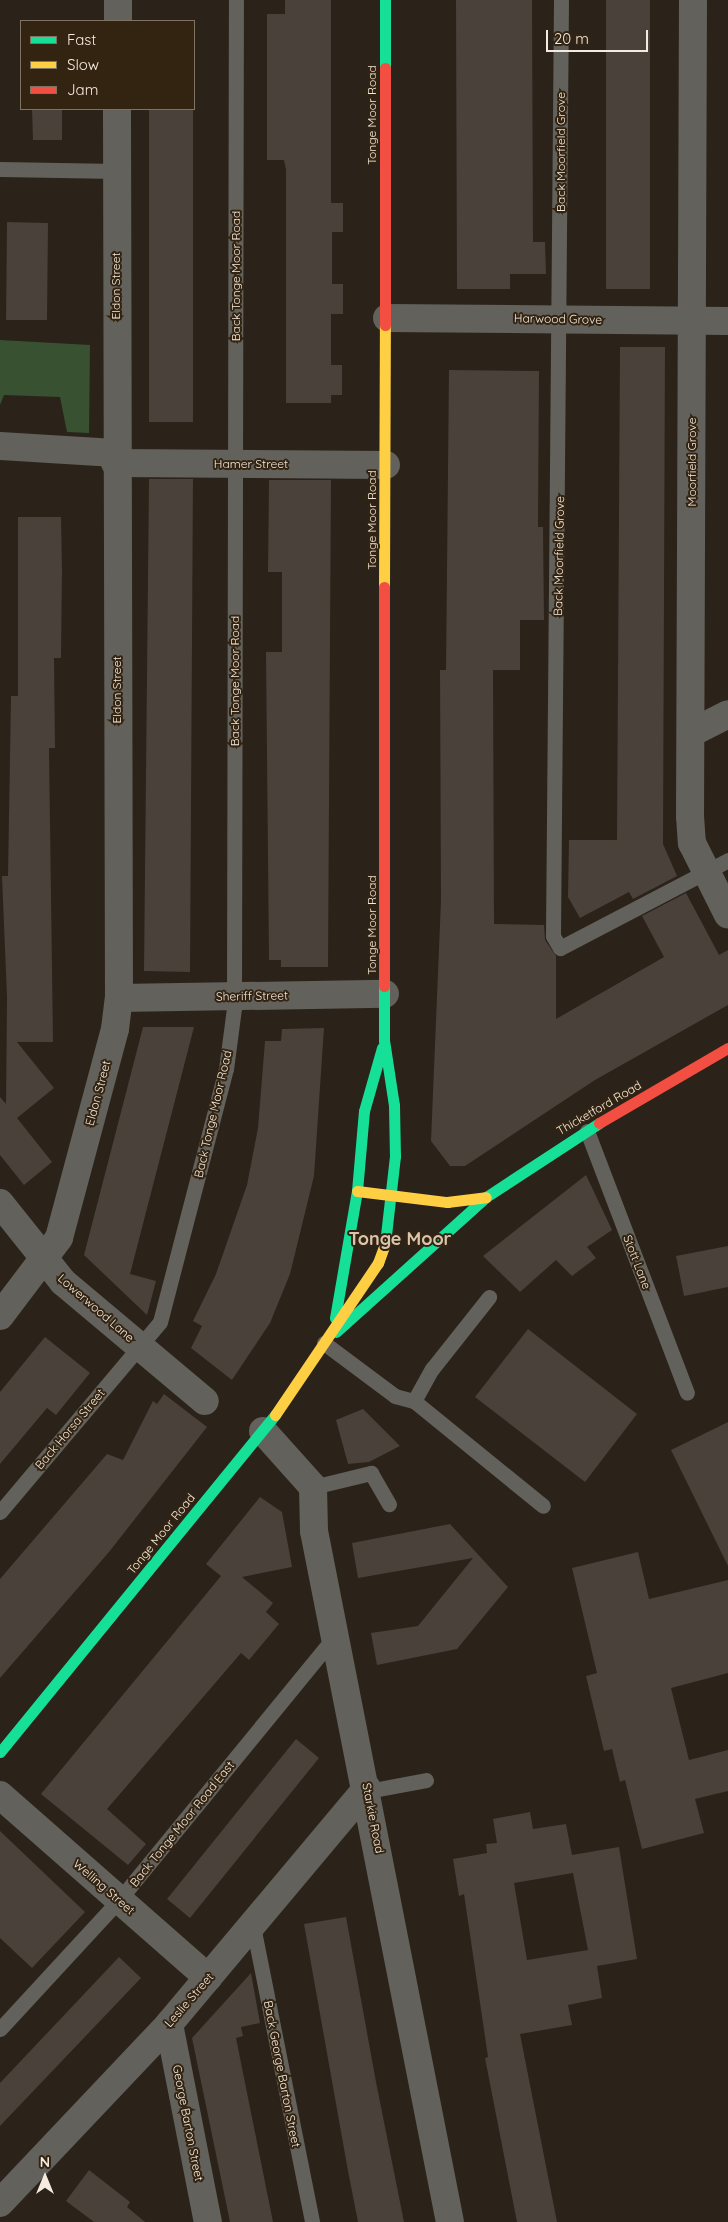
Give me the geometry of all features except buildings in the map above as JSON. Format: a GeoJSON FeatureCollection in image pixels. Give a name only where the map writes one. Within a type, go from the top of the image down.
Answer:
{"type":"FeatureCollection","features":[{"type":"Feature","properties":{"kind":"main road","name":"Tonge Moor Road"},"geometry":{"type":"LineString","coordinates":[[0,1752],[262,1432],[378,1263],[394,1196],[394,1105],[384,1040],[387,318],[385,0]]}},
{"type":"Feature","properties":{"kind":"main road","name":"Tonge Moor Road"},"geometry":{"type":"LineString","coordinates":[[334,1327],[356,1191],[364,1111],[384,1040]]}},
{"type":"Feature","properties":{"kind":"main road","name":"Thicketford Road"},"geometry":{"type":"LineString","coordinates":[[324,1342],[486,1196],[587,1131],[728,1048]]}},
{"type":"Feature","properties":{"kind":"main road","name":"Thicketford Road"},"geometry":{"type":"LineString","coordinates":[[356,1191],[447,1202],[486,1196]]}},
{"type":"Feature","properties":{"kind":"street"},"geometry":{"type":"LineString","coordinates":[[118,0],[118,20]]}},
{"type":"Feature","properties":{"kind":"street","name":"Moorfield Grove"},"geometry":{"type":"LineString","coordinates":[[693,0],[693,732],[690,816],[692,843],[716,866],[728,916]]}},
{"type":"Feature","properties":{"kind":"street","name":"Eldon Street"},"geometry":{"type":"LineString","coordinates":[[0,1316],[46,1261],[66,1215],[119,998],[115,458],[117,110]]}},
{"type":"Feature","properties":{"kind":"street","name":"Harwood Grove"},"geometry":{"type":"LineString","coordinates":[[387,318],[728,321]]}},
{"type":"Feature","properties":{"kind":"street","name":"Hamer Street"},"geometry":{"type":"LineString","coordinates":[[0,446],[115,458],[236,464],[386,465]]}},
{"type":"Feature","properties":{"kind":"street"},"geometry":{"type":"LineString","coordinates":[[693,732],[728,714]]}},
{"type":"Feature","properties":{"kind":"street","name":"Sheriff Street"},"geometry":{"type":"LineString","coordinates":[[119,998],[385,994]]}},
{"type":"Feature","properties":{"kind":"street","name":"Lowerwood Lane"},"geometry":{"type":"LineString","coordinates":[[0,1203],[46,1261],[139,1345],[205,1401]]}},
{"type":"Feature","properties":{"kind":"street"},"geometry":{"type":"LineString","coordinates":[[262,1432],[313,1487]]}},
{"type":"Feature","properties":{"kind":"street","name":"Starkie Road"},"geometry":{"type":"LineString","coordinates":[[313,1487],[314,1531],[368,1790],[450,2222]]}},
{"type":"Feature","properties":{"kind":"street","name":"Leslie Street"},"geometry":{"type":"LineString","coordinates":[[0,2203],[169,2024],[368,1790]]}},
{"type":"Feature","properties":{"kind":"street","name":"Welling Street"},"geometry":{"type":"LineString","coordinates":[[0,1795],[208,1978]]}},
{"type":"Feature","properties":{"kind":"street","name":"George Barton Street"},"geometry":{"type":"LineString","coordinates":[[169,2024],[208,2222]]}},
{"type":"Feature","properties":{"kind":"lane","name":"Back Tonge Moor Road"},"geometry":{"type":"LineString","coordinates":[[139,1345],[160,1322],[226,1069],[234,996],[236,0]]}},
{"type":"Feature","properties":{"kind":"lane","name":"Back Moorfield Grove"},"geometry":{"type":"LineString","coordinates":[[561,0],[562,320],[553,936],[560,948],[716,866]]}},
{"type":"Feature","properties":{"kind":"lane"},"geometry":{"type":"LineString","coordinates":[[0,169],[117,171]]}},
{"type":"Feature","properties":{"kind":"lane","name":"Stott Lane"},"geometry":{"type":"LineString","coordinates":[[587,1131],[687,1393]]}},
{"type":"Feature","properties":{"kind":"lane"},"geometry":{"type":"LineString","coordinates":[[414,1401],[432,1369],[489,1297]]}},
{"type":"Feature","properties":{"kind":"lane"},"geometry":{"type":"LineString","coordinates":[[324,1342],[395,1396],[414,1401],[544,1506]]}},
{"type":"Feature","properties":{"kind":"lane","name":"Back Horsa Street"},"geometry":{"type":"LineString","coordinates":[[0,1512],[139,1345]]}},
{"type":"Feature","properties":{"kind":"lane"},"geometry":{"type":"LineString","coordinates":[[313,1487],[372,1473],[389,1504]]}},
{"type":"Feature","properties":{"kind":"lane","name":"Back Tonge Moor Road East"},"geometry":{"type":"LineString","coordinates":[[0,2029],[119,1900],[336,1634]]}},
{"type":"Feature","properties":{"kind":"lane"},"geometry":{"type":"LineString","coordinates":[[368,1790],[426,1780]]}},
{"type":"Feature","properties":{"kind":"lane","name":"Back George Barton Street"},"geometry":{"type":"LineString","coordinates":[[253,1926],[312,2222]]}},
{"type":"Feature","properties":{"kind":"green space"},"geometry":{"type":"Polygon","coordinates":[[[0,340],[90,345],[89,433],[67,432],[60,397],[4,395],[0,405],[0,340]]]}},
{"type":"Feature","properties":{"kind":"traffic: fast"},"geometry":{"type":"LineString","coordinates":[[385,0],[385,68]]}},
{"type":"Feature","properties":{"kind":"traffic: fast"},"geometry":{"type":"LineString","coordinates":[[384,986],[384,1040],[394,1105],[395,1156],[385,1244]]}},
{"type":"Feature","properties":{"kind":"traffic: fast"},"geometry":{"type":"LineString","coordinates":[[335,1318],[357,1191],[364,1111],[382,1048]]}},
{"type":"Feature","properties":{"kind":"traffic: fast"},"geometry":{"type":"LineString","coordinates":[[336,1332],[486,1197],[599,1123]]}},
{"type":"Feature","properties":{"kind":"traffic: fast"},"geometry":{"type":"LineString","coordinates":[[0,1752],[275,1415]]}},
{"type":"Feature","properties":{"kind":"traffic: slow"},"geometry":{"type":"LineString","coordinates":[[384,587],[385,325]]}},
{"type":"Feature","properties":{"kind":"traffic: slow"},"geometry":{"type":"LineString","coordinates":[[357,1191],[447,1202],[486,1197]]}},
{"type":"Feature","properties":{"kind":"traffic: slow"},"geometry":{"type":"LineString","coordinates":[[275,1415],[378,1263],[385,1244]]}},
{"type":"Feature","properties":{"kind":"traffic: jam"},"geometry":{"type":"LineString","coordinates":[[385,68],[385,325]]}},
{"type":"Feature","properties":{"kind":"traffic: jam"},"geometry":{"type":"LineString","coordinates":[[384,587],[384,986]]}},
{"type":"Feature","properties":{"kind":"traffic: jam"},"geometry":{"type":"LineString","coordinates":[[599,1123],[728,1048]]}},
{"type":"Feature","properties":{"kind":"district","name":"Tonge Moor"},"geometry":{"type":"Point","coordinates":[400,1239]}}]}
